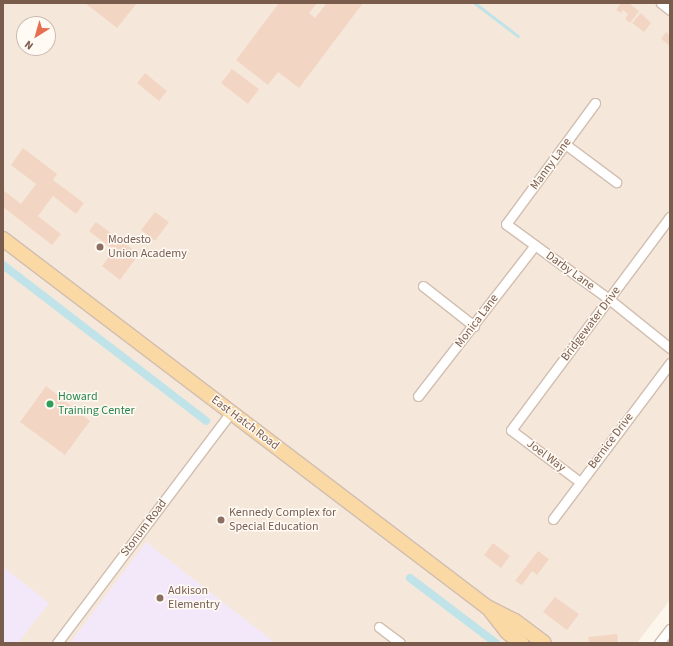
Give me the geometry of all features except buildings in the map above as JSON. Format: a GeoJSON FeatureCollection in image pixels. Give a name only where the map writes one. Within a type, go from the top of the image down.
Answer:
{"type":"FeatureCollection","features":[{"type":"Feature","properties":{"kind":"main road","name":"East Hatch Road"},"geometry":{"type":"LineString","coordinates":[[3,239],[488,607],[515,621],[544,643]]}},
{"type":"Feature","properties":{"kind":"main road","name":"East Hatch Road"},"geometry":{"type":"LineString","coordinates":[[488,607],[507,632],[521,643]]}},
{"type":"Feature","properties":{"kind":"street"},"geometry":{"type":"LineString","coordinates":[[661,3],[670,10]]}},
{"type":"Feature","properties":{"kind":"street","name":"Manny Lane"},"geometry":{"type":"LineString","coordinates":[[506,224],[595,103]]}},
{"type":"Feature","properties":{"kind":"street"},"geometry":{"type":"LineString","coordinates":[[565,144],[616,182]]}},
{"type":"Feature","properties":{"kind":"street","name":"Bridgewater Drive"},"geometry":{"type":"LineString","coordinates":[[511,430],[670,217]]}},
{"type":"Feature","properties":{"kind":"street","name":"Darby Lane"},"geometry":{"type":"LineString","coordinates":[[506,224],[609,299],[670,348]]}},
{"type":"Feature","properties":{"kind":"street","name":"Monica Lane"},"geometry":{"type":"LineString","coordinates":[[418,396],[474,326],[535,245]]}},
{"type":"Feature","properties":{"kind":"street"},"geometry":{"type":"LineString","coordinates":[[423,286],[474,326]]}},
{"type":"Feature","properties":{"kind":"street","name":"Bernice Drive"},"geometry":{"type":"LineString","coordinates":[[552,519],[670,363]]}},
{"type":"Feature","properties":{"kind":"street","name":"Stonum Road"},"geometry":{"type":"LineString","coordinates":[[56,643],[231,412]]}},
{"type":"Feature","properties":{"kind":"street","name":"Joel Way"},"geometry":{"type":"LineString","coordinates":[[511,430],[580,482]]}},
{"type":"Feature","properties":{"kind":"street"},"geometry":{"type":"LineString","coordinates":[[379,627],[400,643]]}},
{"type":"Feature","properties":{"kind":"street"},"geometry":{"type":"LineString","coordinates":[[659,643],[670,629]]}},
{"type":"Feature","properties":{"kind":"shaded area"},"geometry":{"type":"Polygon","coordinates":[[[3,3],[670,3],[670,600],[637,643],[3,643],[3,3]]]}},
{"type":"Feature","properties":{"kind":"shaded area","name":"Adkison Elementry"},"geometry":{"type":"Polygon","coordinates":[[[146,542],[275,643],[70,643],[146,542]]]}},
{"type":"Feature","properties":{"kind":"shaded area"},"geometry":{"type":"Polygon","coordinates":[[[3,567],[49,603],[18,643],[3,643],[3,567]]]}},
{"type":"Feature","properties":{"kind":"waterway"},"geometry":{"type":"LineString","coordinates":[[475,3],[518,36]]}},
{"type":"Feature","properties":{"kind":"waterway"},"geometry":{"type":"LineString","coordinates":[[3,265],[206,421]]}},
{"type":"Feature","properties":{"kind":"waterway"},"geometry":{"type":"LineString","coordinates":[[410,578],[496,643]]}},
{"type":"Feature","properties":{"kind":"place","name":"Modesto Union Academy"},"geometry":{"type":"Point","coordinates":[100,247]}},
{"type":"Feature","properties":{"kind":"place","name":"Howard Training Center"},"geometry":{"type":"Point","coordinates":[50,404]}},
{"type":"Feature","properties":{"kind":"place","name":"Kennedy Complex for Special Education"},"geometry":{"type":"Point","coordinates":[221,520]}},
{"type":"Feature","properties":{"kind":"place","name":"Adkison Elementry"},"geometry":{"type":"Point","coordinates":[160,598]}}]}
